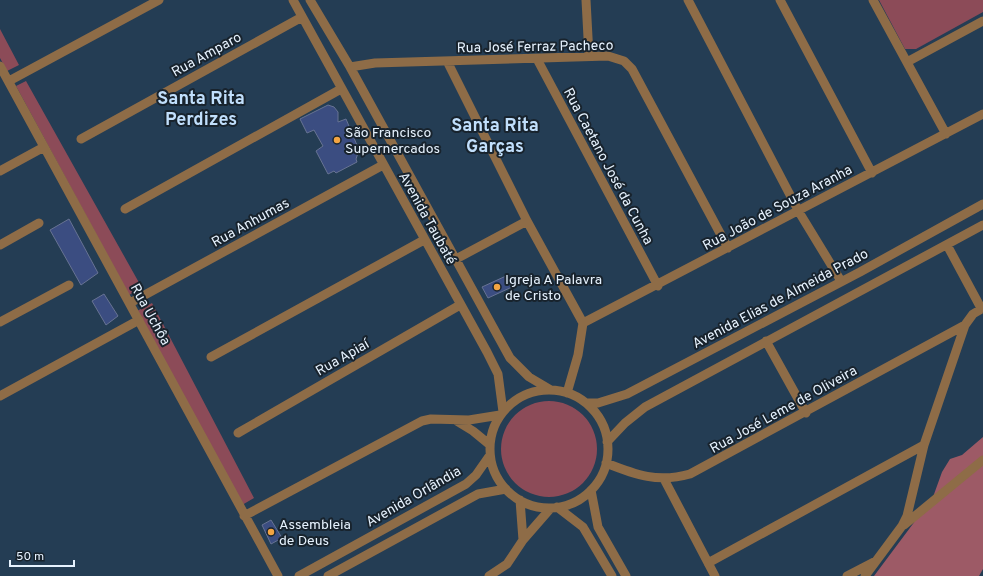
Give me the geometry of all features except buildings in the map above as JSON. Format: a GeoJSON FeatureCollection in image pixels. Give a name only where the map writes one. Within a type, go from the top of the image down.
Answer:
{"type":"FeatureCollection","features":[{"type":"Feature","properties":{"kind":"street"},"geometry":{"type":"LineString","coordinates":[[9,81],[159,0]]}},
{"type":"Feature","properties":{"kind":"street","name":"Avenida Taubaté"},"geometry":{"type":"LineString","coordinates":[[293,0],[498,374],[501,414]]}},
{"type":"Feature","properties":{"kind":"street","name":"Avenida Taubaté"},"geometry":{"type":"LineString","coordinates":[[310,0],[350,67],[510,358],[529,377],[552,390]]}},
{"type":"Feature","properties":{"kind":"street"},"geometry":{"type":"LineString","coordinates":[[586,0],[589,56]]}},
{"type":"Feature","properties":{"kind":"street"},"geometry":{"type":"LineString","coordinates":[[688,0],[799,212],[841,281]]}},
{"type":"Feature","properties":{"kind":"street"},"geometry":{"type":"LineString","coordinates":[[780,0],[872,173]]}},
{"type":"Feature","properties":{"kind":"street"},"geometry":{"type":"LineString","coordinates":[[873,0],[946,134]]}},
{"type":"Feature","properties":{"kind":"street","name":"Rua Amparo"},"geometry":{"type":"LineString","coordinates":[[81,139],[302,17]]}},
{"type":"Feature","properties":{"kind":"street"},"geometry":{"type":"LineString","coordinates":[[907,62],[983,21]]}},
{"type":"Feature","properties":{"kind":"street","name":"Rua José Ferraz Pacheco"},"geometry":{"type":"LineString","coordinates":[[350,67],[375,63],[537,59],[589,56],[608,56],[619,59],[629,64],[728,248]]}},
{"type":"Feature","properties":{"kind":"street","name":"Rua Caetano José da Cunha"},"geometry":{"type":"LineString","coordinates":[[537,59],[658,286]]}},
{"type":"Feature","properties":{"kind":"street"},"geometry":{"type":"LineString","coordinates":[[447,61],[527,222],[583,324],[578,355],[567,393]]}},
{"type":"Feature","properties":{"kind":"street","name":"Rua Uchôa"},"geometry":{"type":"LineString","coordinates":[[0,66],[278,576]]}},
{"type":"Feature","properties":{"kind":"street"},"geometry":{"type":"LineString","coordinates":[[125,209],[342,89]]}},
{"type":"Feature","properties":{"kind":"street","name":"Rua João de Souza Aranha"},"geometry":{"type":"LineString","coordinates":[[583,324],[799,212],[983,114]]}},
{"type":"Feature","properties":{"kind":"street"},"geometry":{"type":"LineString","coordinates":[[0,171],[44,147]]}},
{"type":"Feature","properties":{"kind":"street","name":"Rua Anhumas"},"geometry":{"type":"LineString","coordinates":[[130,303],[383,165]]}},
{"type":"Feature","properties":{"kind":"street"},"geometry":{"type":"LineString","coordinates":[[405,204],[421,195]]}},
{"type":"Feature","properties":{"kind":"street","name":"Avenida Elias de Almeida Prado"},"geometry":{"type":"LineString","coordinates":[[586,403],[598,403],[627,394],[983,204]]}},
{"type":"Feature","properties":{"kind":"street"},"geometry":{"type":"LineString","coordinates":[[456,259],[527,222]]}},
{"type":"Feature","properties":{"kind":"street"},"geometry":{"type":"LineString","coordinates":[[0,245],[39,224]]}},
{"type":"Feature","properties":{"kind":"street"},"geometry":{"type":"LineString","coordinates":[[607,442],[625,423],[645,407],[983,225]]}},
{"type":"Feature","properties":{"kind":"street"},"geometry":{"type":"LineString","coordinates":[[211,357],[424,240]]}},
{"type":"Feature","properties":{"kind":"street"},"geometry":{"type":"LineString","coordinates":[[902,526],[912,500],[924,445],[965,325],[973,314],[982,308],[947,245]]}},
{"type":"Feature","properties":{"kind":"street"},"geometry":{"type":"LineString","coordinates":[[0,322],[69,285]]}},
{"type":"Feature","properties":{"kind":"street","name":"Rua Apiaí"},"geometry":{"type":"LineString","coordinates":[[238,433],[460,305]]}},
{"type":"Feature","properties":{"kind":"street"},"geometry":{"type":"LineString","coordinates":[[0,396],[139,320]]}},
{"type":"Feature","properties":{"kind":"street","name":"Rua José Leme de Oliveira"},"geometry":{"type":"LineString","coordinates":[[606,463],[631,473],[664,479],[675,478],[701,470],[965,325]]}},
{"type":"Feature","properties":{"kind":"street"},"geometry":{"type":"LineString","coordinates":[[766,341],[806,413]]}},
{"type":"Feature","properties":{"kind":"street"},"geometry":{"type":"LineString","coordinates":[[552,390],[567,393],[586,403],[600,419],[606,433],[606,463],[601,476],[591,490],[571,504],[554,508],[536,506],[520,500],[506,489],[496,474],[490,450],[492,431],[501,414],[519,398],[534,392],[552,390]]}},
{"type":"Feature","properties":{"kind":"street"},"geometry":{"type":"LineString","coordinates":[[244,516],[422,421],[431,418],[453,420],[501,414]]}},
{"type":"Feature","properties":{"kind":"street"},"geometry":{"type":"LineString","coordinates":[[453,420],[473,431],[490,450]]}},
{"type":"Feature","properties":{"kind":"street"},"geometry":{"type":"LineString","coordinates":[[708,562],[924,445]]}},
{"type":"Feature","properties":{"kind":"street","name":"Avenida Orlândia"},"geometry":{"type":"LineString","coordinates":[[299,576],[466,484],[476,475],[490,450]]}},
{"type":"Feature","properties":{"kind":"street"},"geometry":{"type":"LineString","coordinates":[[865,576],[902,526],[983,460]]}},
{"type":"Feature","properties":{"kind":"street"},"geometry":{"type":"LineString","coordinates":[[664,479],[715,576]]}},
{"type":"Feature","properties":{"kind":"street","name":"Avenida Orlândia"},"geometry":{"type":"LineString","coordinates":[[328,576],[478,494],[506,489]]}},
{"type":"Feature","properties":{"kind":"street"},"geometry":{"type":"LineString","coordinates":[[591,490],[598,527],[626,576]]}},
{"type":"Feature","properties":{"kind":"street"},"geometry":{"type":"LineString","coordinates":[[520,500],[522,540]]}},
{"type":"Feature","properties":{"kind":"street"},"geometry":{"type":"LineString","coordinates":[[489,576],[507,564],[522,540],[554,508]]}},
{"type":"Feature","properties":{"kind":"street"},"geometry":{"type":"LineString","coordinates":[[554,508],[582,528],[612,576]]}},
{"type":"Feature","properties":{"kind":"street"},"geometry":{"type":"LineString","coordinates":[[847,576],[875,561]]}},
{"type":"Feature","properties":{"kind":"shaded area"},"geometry":{"type":"Polygon","coordinates":[[[879,0],[983,0],[983,12],[916,49],[905,49],[879,0]]]}},
{"type":"Feature","properties":{"kind":"shaded area"},"geometry":{"type":"Polygon","coordinates":[[[0,29],[19,65],[7,71],[0,58],[0,29]]]}},
{"type":"Feature","properties":{"kind":"shaded area"},"geometry":{"type":"Polygon","coordinates":[[[26,81],[142,288],[129,295],[16,86],[26,81]]]}},
{"type":"Feature","properties":{"kind":"shaded area"},"geometry":{"type":"Polygon","coordinates":[[[152,303],[254,498],[242,505],[137,311],[152,303]]]}},
{"type":"Feature","properties":{"kind":"shaded area"},"geometry":{"type":"Polygon","coordinates":[[[549,401],[567,405],[576,409],[583,415],[589,422],[593,431],[597,449],[593,467],[589,476],[583,483],[576,489],[567,493],[549,497],[531,493],[522,489],[515,483],[509,476],[505,467],[501,449],[505,431],[509,422],[515,415],[522,409],[531,405],[549,401]]]}},
{"type":"Feature","properties":{"kind":"shaded area"},"geometry":{"type":"Polygon","coordinates":[[[983,437],[983,569],[979,576],[874,576],[933,497],[942,472],[950,459],[962,455],[983,437]]]}},
{"type":"Feature","properties":{"kind":"place","name":"São Francisco Supernercados"},"geometry":{"type":"Point","coordinates":[337,140]}},
{"type":"Feature","properties":{"kind":"place","name":"Igreja A Palavra de Cristo"},"geometry":{"type":"Point","coordinates":[497,287]}},
{"type":"Feature","properties":{"kind":"place","name":"Assembleia de Deus"},"geometry":{"type":"Point","coordinates":[271,532]}},
{"type":"Feature","properties":{"kind":"district","name":"Santa Rita Perdizes"},"geometry":{"type":"Point","coordinates":[201,108]}},
{"type":"Feature","properties":{"kind":"district","name":"Santa Rita Garças"},"geometry":{"type":"Point","coordinates":[495,135]}}]}
